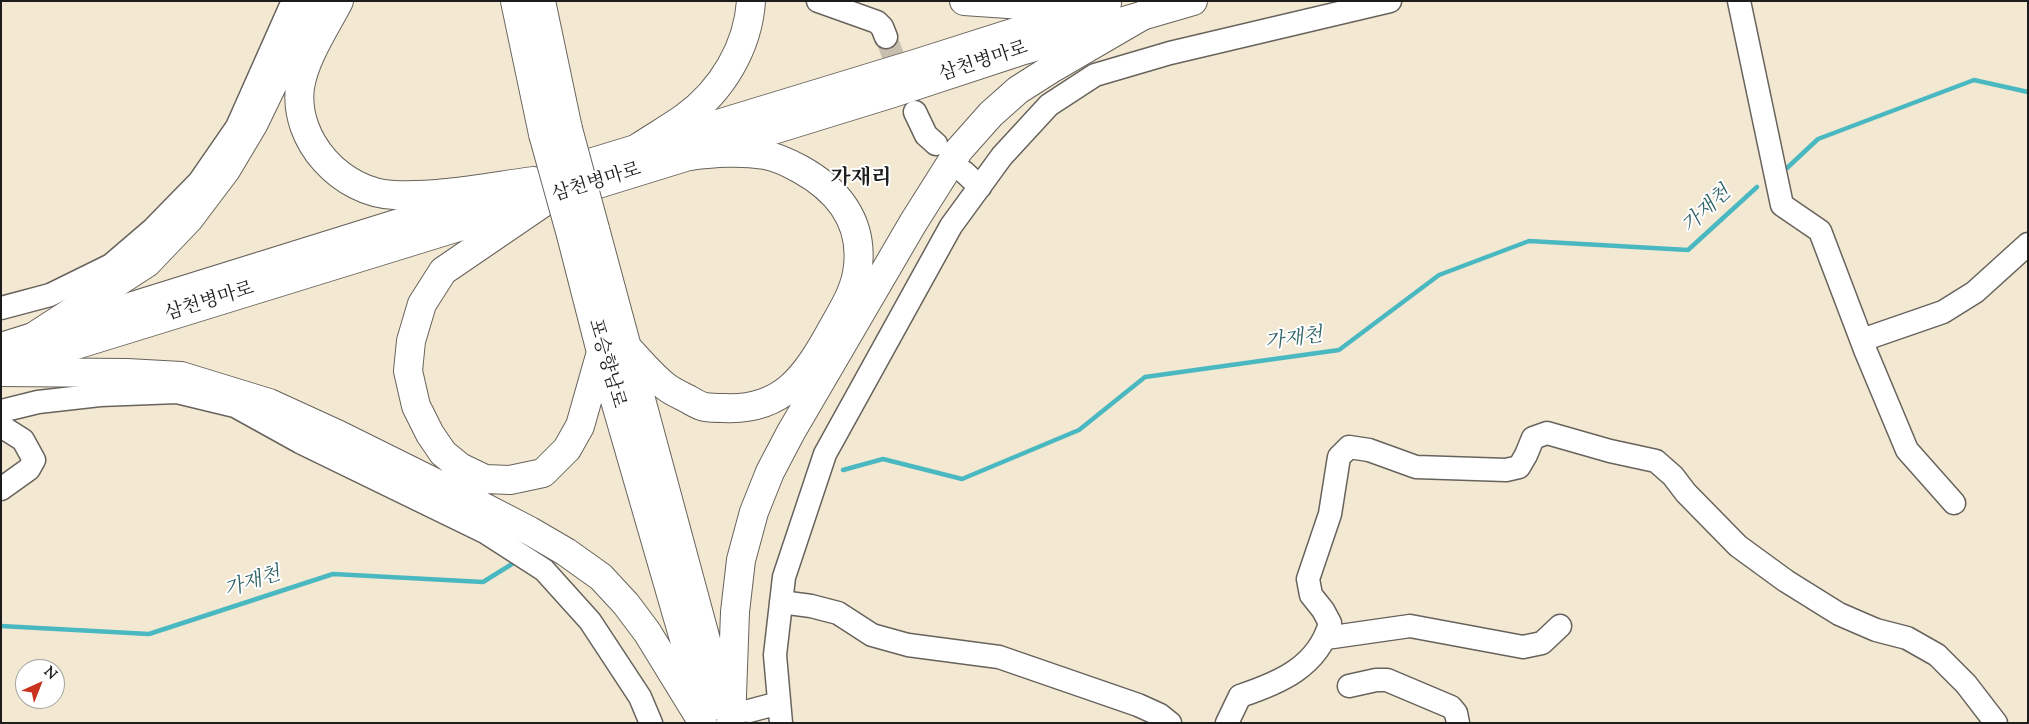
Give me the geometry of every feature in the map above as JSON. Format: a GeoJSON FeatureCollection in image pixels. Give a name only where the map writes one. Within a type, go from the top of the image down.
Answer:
{"type":"FeatureCollection","features":[{"type":"Feature","properties":{"kind":"main road"},"geometry":{"type":"LineString","coordinates":[[33,337],[146,263],[189,219],[226,170],[254,123],[314,1]]}},
{"type":"Feature","properties":{"kind":"main road"},"geometry":{"type":"LineString","coordinates":[[339,1],[306,64],[300,87],[300,106],[310,139],[320,155],[335,171],[358,186],[392,195],[540,190]]}},
{"type":"Feature","properties":{"kind":"main road"},"geometry":{"type":"LineString","coordinates":[[639,147],[686,117],[712,92],[729,69],[741,48],[748,28],[751,1]]}},
{"type":"Feature","properties":{"kind":"main road"},"geometry":{"type":"LineString","coordinates":[[964,1],[1023,5],[1109,2]]}},
{"type":"Feature","properties":{"kind":"main road","name":"삼천병마로"},"geometry":{"type":"LineString","coordinates":[[1,347],[540,190],[689,156],[1024,50],[1149,12],[1194,1]]}},
{"type":"Feature","properties":{"kind":"main road","name":"삼천병마로"},"geometry":{"type":"LineString","coordinates":[[1,368],[540,190],[639,147],[909,66],[1109,2]]}},
{"type":"Feature","properties":{"kind":"main road","name":"포승향남로"},"geometry":{"type":"LineString","coordinates":[[527,5],[555,131],[583,232],[708,723]]}},
{"type":"Feature","properties":{"kind":"main road"},"geometry":{"type":"LineString","coordinates":[[736,719],[735,612],[741,560],[754,512],[770,472],[791,432],[959,150],[991,114],[1018,90],[1149,12]]}},
{"type":"Feature","properties":{"kind":"main road"},"geometry":{"type":"LineString","coordinates":[[540,190],[444,271],[422,304],[411,341],[408,371],[416,406],[430,434],[444,453],[460,467],[485,479],[510,480],[544,473],[567,449],[580,426],[613,349],[665,386],[703,407],[745,409],[769,401],[791,387],[814,361],[851,294],[858,267],[858,245],[854,226],[846,208],[835,194],[814,177],[790,164],[766,156],[726,152],[689,156]]}},
{"type":"Feature","properties":{"kind":"main road","name":"포승향남로"},"geometry":{"type":"LineString","coordinates":[[613,349],[736,719]]}},
{"type":"Feature","properties":{"kind":"main road"},"geometry":{"type":"LineString","coordinates":[[1,372],[127,372],[181,376],[269,404],[339,435],[530,530],[601,577],[626,604],[647,632],[703,723]]}},
{"type":"Feature","properties":{"kind":"street"},"geometry":{"type":"LineString","coordinates":[[1,308],[50,295],[112,265],[153,229],[199,182],[237,127],[293,1]]}},
{"type":"Feature","properties":{"kind":"street"},"geometry":{"type":"LineString","coordinates":[[818,1],[877,22],[882,27],[886,37]]}},
{"type":"Feature","properties":{"kind":"street"},"geometry":{"type":"LineString","coordinates":[[736,719],[780,713],[775,655],[784,577],[825,454],[951,226],[972,180],[1002,156],[1049,105],[1095,75],[1170,53],[1390,1]]}},
{"type":"Feature","properties":{"kind":"street"},"geometry":{"type":"LineString","coordinates":[[1739,1],[1782,205],[1820,231],[1862,340],[1908,450],[1954,503]]}},
{"type":"Feature","properties":{"kind":"street"},"geometry":{"type":"LineString","coordinates":[[915,112],[923,129],[936,144]]}},
{"type":"Feature","properties":{"kind":"street"},"geometry":{"type":"LineString","coordinates":[[1862,340],[1943,312],[1975,292],[2028,244]]}},
{"type":"Feature","properties":{"kind":"street"},"geometry":{"type":"LineString","coordinates":[[1,411],[38,402],[100,395],[177,392],[235,406],[300,442],[486,532],[544,570],[590,621],[640,697],[651,723]]}},
{"type":"Feature","properties":{"kind":"street"},"geometry":{"type":"LineString","coordinates":[[1,426],[23,440],[34,460],[29,469],[1,489]]}},
{"type":"Feature","properties":{"kind":"street"},"geometry":{"type":"LineString","coordinates":[[1227,723],[1240,696],[1288,677],[1309,661],[1326,638],[1330,623],[1323,610],[1311,595],[1308,579],[1330,514],[1339,457],[1349,446],[1369,450],[1416,467],[1506,470],[1519,466],[1533,438],[1547,434],[1610,452],[1656,461],[1673,476],[1686,493],[1738,546],[1786,581],[1839,614],[1876,630],[1907,638],[1937,655],[1966,684],[1996,723]]}},
{"type":"Feature","properties":{"kind":"street"},"geometry":{"type":"LineString","coordinates":[[782,602],[811,606],[838,614],[872,635],[908,645],[999,657],[1138,705],[1160,715],[1170,723]]}},
{"type":"Feature","properties":{"kind":"street"},"geometry":{"type":"LineString","coordinates":[[1326,638],[1410,626],[1523,647],[1542,643],[1560,626]]}},
{"type":"Feature","properties":{"kind":"street"},"geometry":{"type":"LineString","coordinates":[[1349,686],[1376,680],[1388,680],[1451,707],[1456,713],[1458,723]]}},
{"type":"Feature","properties":{"kind":"waterway","name":"가재천"},"geometry":{"type":"LineString","coordinates":[[1787,168],[1818,139],[1974,80],[2028,92]]}},
{"type":"Feature","properties":{"kind":"waterway","name":"가재천"},"geometry":{"type":"LineString","coordinates":[[843,470],[883,459],[962,479],[1079,430],[1145,377],[1339,350],[1439,275],[1529,241],[1688,250],[1757,187]]}},
{"type":"Feature","properties":{"kind":"waterway","name":"가재천"},"geometry":{"type":"LineString","coordinates":[[1,626],[149,634],[333,574],[483,582],[512,564]]}},
{"type":"Feature","properties":{"kind":"tunnel"},"geometry":{"type":"LineString","coordinates":[[886,37],[904,85]]}},
{"type":"Feature","properties":{"kind":"district","name":"가재리"},"geometry":{"type":"Point","coordinates":[861,180]}}]}
